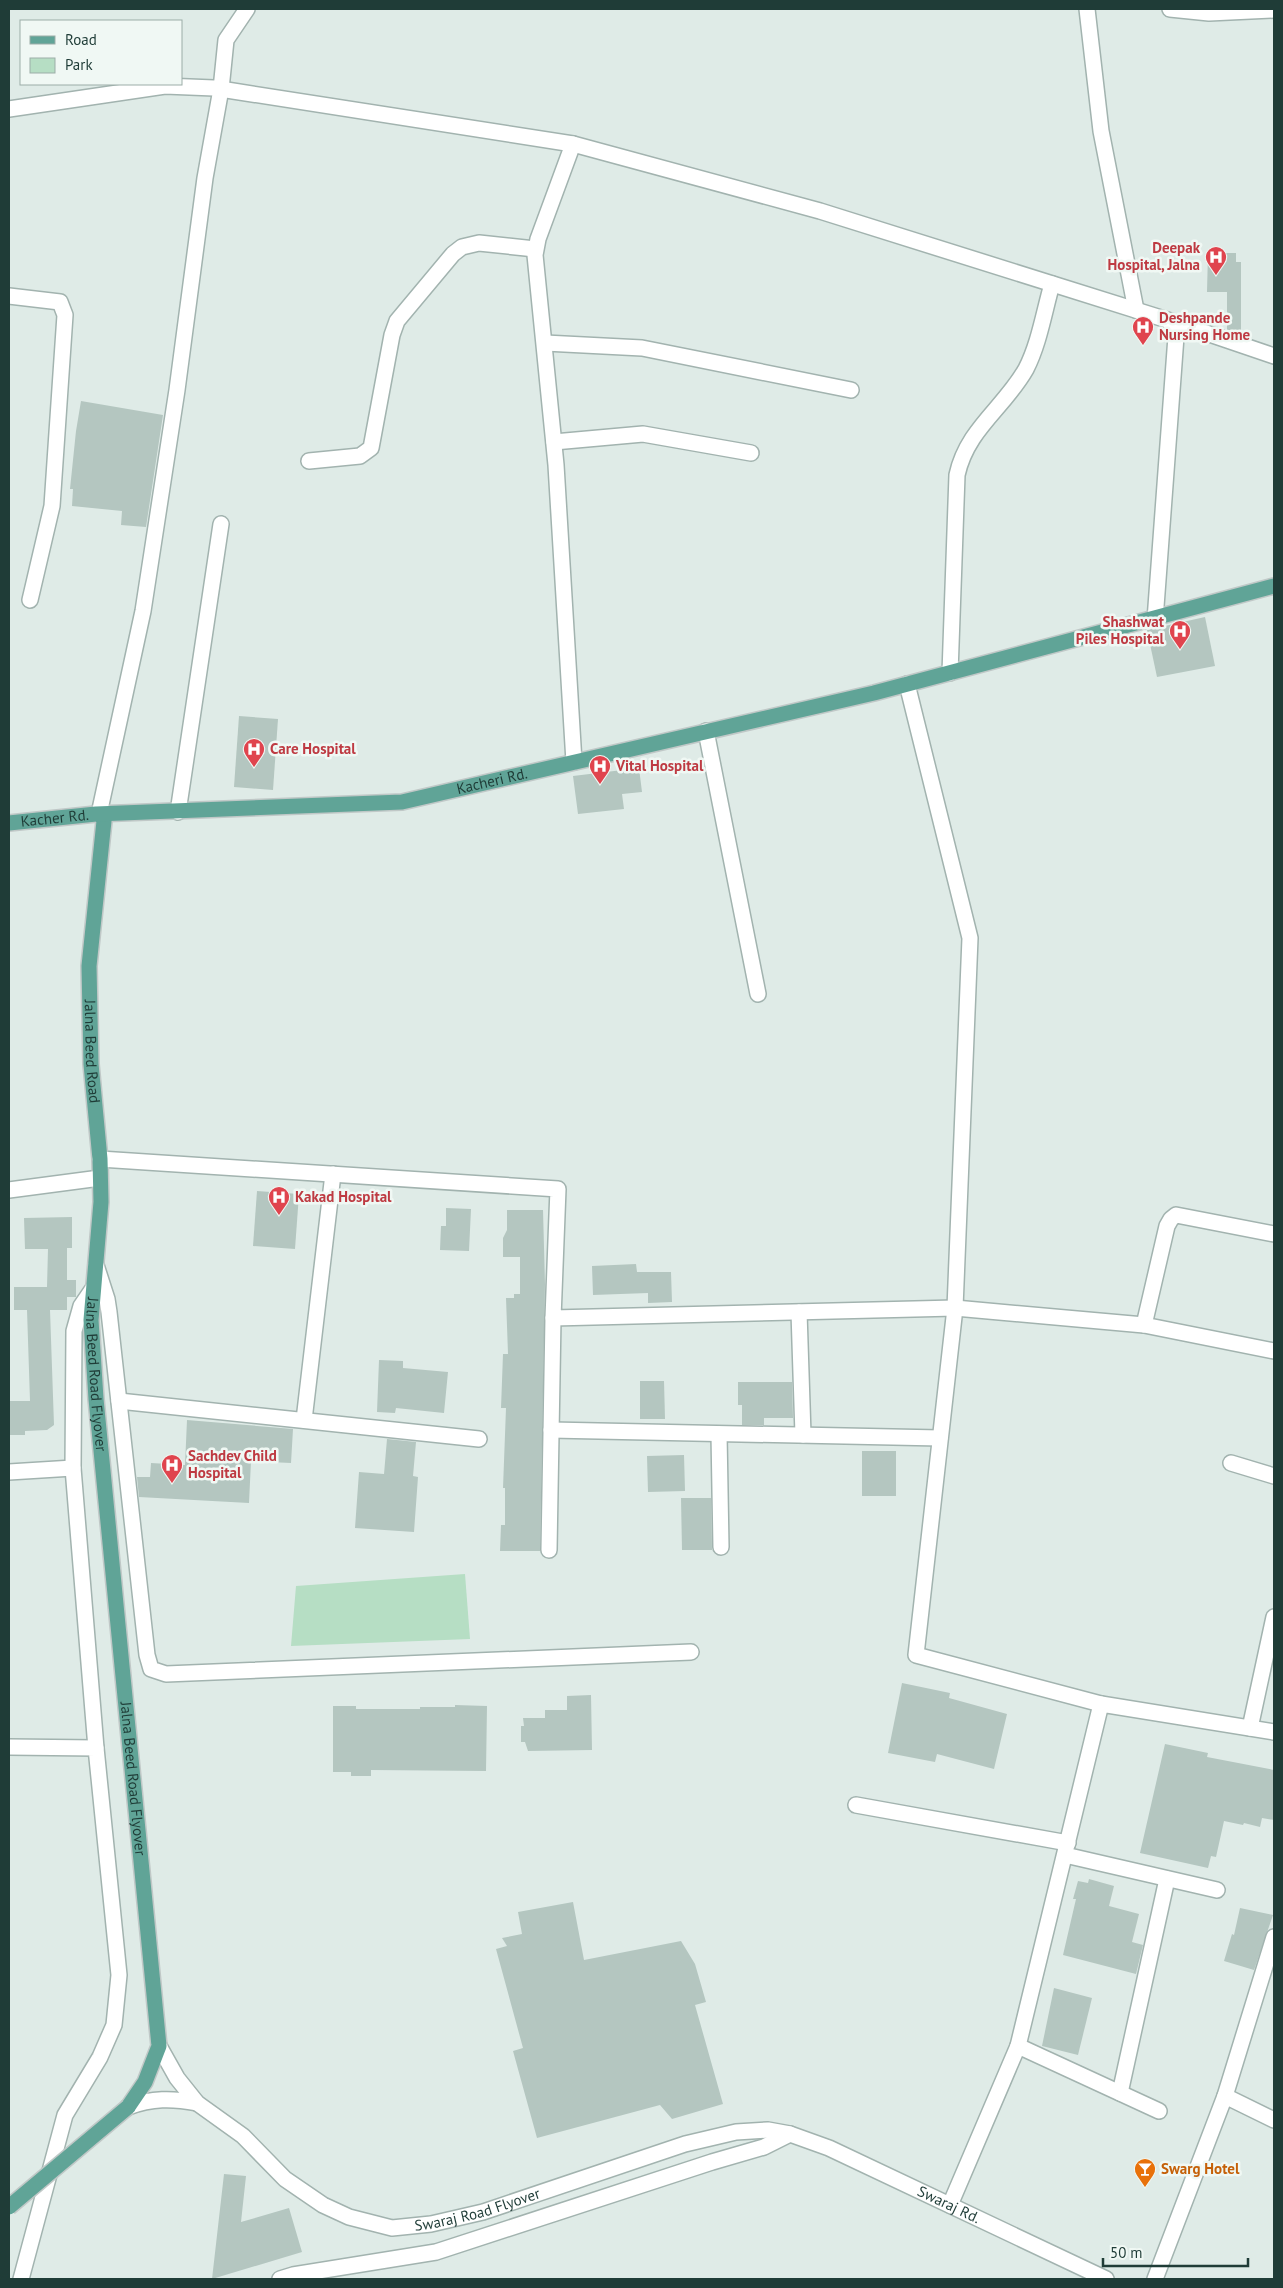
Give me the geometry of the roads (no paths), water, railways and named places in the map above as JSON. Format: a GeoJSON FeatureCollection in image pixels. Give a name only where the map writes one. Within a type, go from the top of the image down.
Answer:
{"type":"FeatureCollection","features":[{"type":"Feature","properties":{"kind":"main road","name":"Kacheri Rd."},"geometry":{"type":"LineString","coordinates":[[100,814],[402,802],[874,693],[1155,620],[1274,586]]}},
{"type":"Feature","properties":{"kind":"main road","name":"Kacher Rd."},"geometry":{"type":"LineString","coordinates":[[9,823],[100,814]]}},
{"type":"Feature","properties":{"kind":"main road","name":"Jalna Beed Road"},"geometry":{"type":"LineString","coordinates":[[94,1287],[101,1202],[100,1159],[91,1064],[90,966],[104,821],[100,814]]}},
{"type":"Feature","properties":{"kind":"main road","name":"Jalna Beed Road Flyover"},"geometry":{"type":"LineString","coordinates":[[9,2207],[128,2107],[141,2089],[159,2046],[93,1350],[91,1320],[94,1287]]}},
{"type":"Feature","properties":{"kind":"street"},"geometry":{"type":"LineString","coordinates":[[100,814],[143,611],[177,390],[205,178],[221,89],[226,40],[247,9]]}},
{"type":"Feature","properties":{"kind":"street"},"geometry":{"type":"LineString","coordinates":[[1087,9],[1101,131],[1136,310]]}},
{"type":"Feature","properties":{"kind":"street"},"geometry":{"type":"LineString","coordinates":[[1170,9],[1209,13],[1274,10]]}},
{"type":"Feature","properties":{"kind":"street"},"geometry":{"type":"LineString","coordinates":[[9,108],[165,86],[221,89],[572,144],[820,211],[1177,323],[1274,356]]}},
{"type":"Feature","properties":{"kind":"street"},"geometry":{"type":"LineString","coordinates":[[572,144],[535,249],[554,442],[574,762]]}},
{"type":"Feature","properties":{"kind":"street"},"geometry":{"type":"LineString","coordinates":[[308,461],[360,456],[370,448],[392,335],[397,321],[457,250],[473,244],[535,249]]}},
{"type":"Feature","properties":{"kind":"street"},"geometry":{"type":"LineString","coordinates":[[950,673],[957,475],[961,459],[974,435],[1026,369],[1032,356],[1052,284]]}},
{"type":"Feature","properties":{"kind":"street"},"geometry":{"type":"LineString","coordinates":[[9,296],[60,302],[64,314],[52,506],[30,600]]}},
{"type":"Feature","properties":{"kind":"street"},"geometry":{"type":"LineString","coordinates":[[1155,620],[1177,323]]}},
{"type":"Feature","properties":{"kind":"street"},"geometry":{"type":"LineString","coordinates":[[545,343],[642,348],[851,390]]}},
{"type":"Feature","properties":{"kind":"street"},"geometry":{"type":"LineString","coordinates":[[554,442],[642,434],[750,453]]}},
{"type":"Feature","properties":{"kind":"street"},"geometry":{"type":"LineString","coordinates":[[178,812],[221,524]]}},
{"type":"Feature","properties":{"kind":"street"},"geometry":{"type":"LineString","coordinates":[[907,684],[970,938],[955,1308],[916,1655],[1101,1704],[1274,1732]]}},
{"type":"Feature","properties":{"kind":"street"},"geometry":{"type":"LineString","coordinates":[[706,732],[758,994]]}},
{"type":"Feature","properties":{"kind":"street"},"geometry":{"type":"LineString","coordinates":[[100,1159],[558,1189],[553,1318],[549,1550]]}},
{"type":"Feature","properties":{"kind":"street"},"geometry":{"type":"LineString","coordinates":[[304,1420],[332,1174]]}},
{"type":"Feature","properties":{"kind":"street"},"geometry":{"type":"LineString","coordinates":[[9,1190],[100,1178]]}},
{"type":"Feature","properties":{"kind":"street"},"geometry":{"type":"LineString","coordinates":[[1144,1325],[1167,1226],[1176,1215],[1274,1234]]}},
{"type":"Feature","properties":{"kind":"street"},"geometry":{"type":"LineString","coordinates":[[96,1265],[107,1299],[147,1655],[151,1669],[157,1672],[691,1652]]}},
{"type":"Feature","properties":{"kind":"street"},"geometry":{"type":"LineString","coordinates":[[21,2279],[65,2116],[100,2057],[114,2025],[119,1975],[96,1748],[73,1468],[74,1331],[81,1306],[94,1287]]}},
{"type":"Feature","properties":{"kind":"street"},"geometry":{"type":"LineString","coordinates":[[553,1318],[955,1308],[1144,1325],[1274,1351]]}},
{"type":"Feature","properties":{"kind":"street"},"geometry":{"type":"LineString","coordinates":[[799,1312],[804,1435]]}},
{"type":"Feature","properties":{"kind":"street"},"geometry":{"type":"LineString","coordinates":[[119,1401],[478,1439]]}},
{"type":"Feature","properties":{"kind":"street"},"geometry":{"type":"LineString","coordinates":[[551,1430],[940,1438]]}},
{"type":"Feature","properties":{"kind":"street"},"geometry":{"type":"LineString","coordinates":[[719,1434],[721,1547]]}},
{"type":"Feature","properties":{"kind":"street"},"geometry":{"type":"LineString","coordinates":[[1231,1463],[1274,1476]]}},
{"type":"Feature","properties":{"kind":"street"},"geometry":{"type":"LineString","coordinates":[[9,1472],[73,1468]]}},
{"type":"Feature","properties":{"kind":"street"},"geometry":{"type":"LineString","coordinates":[[1250,1728],[1274,1617]]}},
{"type":"Feature","properties":{"kind":"street"},"geometry":{"type":"LineString","coordinates":[[950,2205],[1018,2046],[1101,1704]]}},
{"type":"Feature","properties":{"kind":"street"},"geometry":{"type":"LineString","coordinates":[[9,1747],[96,1748]]}},
{"type":"Feature","properties":{"kind":"street"},"geometry":{"type":"LineString","coordinates":[[856,1805],[1067,1849],[1167,1878],[1217,1890]]}},
{"type":"Feature","properties":{"kind":"street"},"geometry":{"type":"LineString","coordinates":[[1120,2093],[1167,1878]]}},
{"type":"Feature","properties":{"kind":"street"},"geometry":{"type":"LineString","coordinates":[[1155,2279],[1225,2096],[1273,1947]]}},
{"type":"Feature","properties":{"kind":"street","name":"Swaraj Road Flyover"},"geometry":{"type":"LineString","coordinates":[[159,2046],[177,2078],[197,2103],[243,2136],[285,2179],[323,2205],[349,2217],[392,2228],[431,2224],[483,2212],[685,2144],[736,2132],[768,2130],[790,2134]]}},
{"type":"Feature","properties":{"kind":"street"},"geometry":{"type":"LineString","coordinates":[[1018,2046],[1159,2111]]}},
{"type":"Feature","properties":{"kind":"street"},"geometry":{"type":"LineString","coordinates":[[1225,2096],[1274,2120]]}},
{"type":"Feature","properties":{"kind":"street","name":"Swaraj Road Flyover"},"geometry":{"type":"LineString","coordinates":[[128,2107],[144,2101],[162,2099],[197,2103]]}},
{"type":"Feature","properties":{"kind":"street"},"geometry":{"type":"LineString","coordinates":[[289,2278],[436,2252],[712,2162],[764,2147],[790,2134]]}},
{"type":"Feature","properties":{"kind":"street","name":"Swaraj Rd."},"geometry":{"type":"LineString","coordinates":[[790,2134],[829,2148],[1106,2279]]}},
{"type":"Feature","properties":{"kind":"place","name":"Deepak Hospital, Jalna"},"geometry":{"type":"Point","coordinates":[1216,276]}},
{"type":"Feature","properties":{"kind":"place","name":"Deshpande Nursing Home"},"geometry":{"type":"Point","coordinates":[1143,346]}},
{"type":"Feature","properties":{"kind":"place","name":"Shashwat Piles Hospital"},"geometry":{"type":"Point","coordinates":[1180,650]}},
{"type":"Feature","properties":{"kind":"place","name":"Care Hospital"},"geometry":{"type":"Point","coordinates":[254,768]}},
{"type":"Feature","properties":{"kind":"place","name":"Vital Hospital"},"geometry":{"type":"Point","coordinates":[600,785]}},
{"type":"Feature","properties":{"kind":"place","name":"Kakad Hospital"},"geometry":{"type":"Point","coordinates":[279,1216]}},
{"type":"Feature","properties":{"kind":"place","name":"Sachdev Child Hospital"},"geometry":{"type":"Point","coordinates":[172,1484]}},
{"type":"Feature","properties":{"kind":"place","name":"Swarg Hotel"},"geometry":{"type":"Point","coordinates":[1145,2188]}}]}
